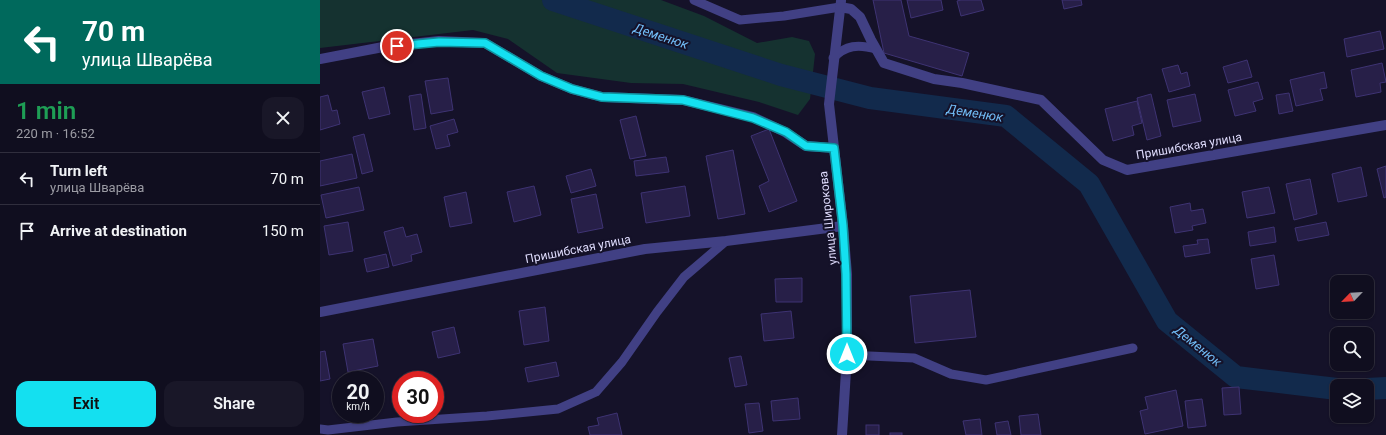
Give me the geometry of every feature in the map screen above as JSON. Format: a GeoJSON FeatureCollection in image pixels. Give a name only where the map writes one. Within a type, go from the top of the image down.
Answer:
{"type":"FeatureCollection","features":[{"type":"Feature","properties":{"kind":"street","name":"Пришибская улица"},"geometry":{"type":"LineString","coordinates":[[840,3],[851,9],[860,17],[884,63],[934,79],[962,83],[1041,100],[1104,160],[1127,170],[1386,125]]}},
{"type":"Feature","properties":{"kind":"street","name":"улица Широкова"},"geometry":{"type":"LineString","coordinates":[[840,3],[829,104],[843,226],[846,274],[847,354],[842,435]]}},
{"type":"Feature","properties":{"kind":"street"},"geometry":{"type":"LineString","coordinates":[[320,59],[383,48],[439,42],[485,43],[541,76],[572,89],[602,97],[683,100],[753,118],[786,132],[806,146],[834,148]]}},
{"type":"Feature","properties":{"kind":"street","name":"Пришибская улица"},"geometry":{"type":"LineString","coordinates":[[320,312],[645,249],[726,241],[843,226]]}},
{"type":"Feature","properties":{"kind":"lane"},"geometry":{"type":"LineString","coordinates":[[694,0],[740,20],[784,16],[840,3]]}},
{"type":"Feature","properties":{"kind":"lane"},"geometry":{"type":"LineString","coordinates":[[833,58],[841,50],[849,47],[862,45],[876,48]]}},
{"type":"Feature","properties":{"kind":"lane"},"geometry":{"type":"LineString","coordinates":[[320,429],[328,430],[397,422],[487,416],[558,409],[596,392],[622,362],[656,312],[684,277],[726,241]]}},
{"type":"Feature","properties":{"kind":"lane"},"geometry":{"type":"LineString","coordinates":[[847,354],[914,358],[951,374],[986,380],[1133,348]]}},
{"type":"Feature","properties":{"kind":"green space"},"geometry":{"type":"Polygon","coordinates":[[[320,0],[661,0],[704,16],[757,43],[792,37],[809,41],[815,54],[810,99],[798,115],[759,102],[683,84],[631,83],[557,73],[508,39],[473,30],[320,48],[320,0]]]}},
{"type":"Feature","properties":{"kind":"building"},"geometry":{"type":"Polygon","coordinates":[[[873,0],[901,0],[909,36],[969,53],[962,76],[884,53],[873,0]]]}},
{"type":"Feature","properties":{"kind":"building"},"geometry":{"type":"Polygon","coordinates":[[[907,0],[941,0],[943,10],[911,18],[907,0]]]}},
{"type":"Feature","properties":{"kind":"building"},"geometry":{"type":"Polygon","coordinates":[[[981,0],[984,10],[961,16],[957,1],[981,0]]]}},
{"type":"Feature","properties":{"kind":"building"},"geometry":{"type":"Polygon","coordinates":[[[1062,0],[1081,0],[1082,5],[1064,9],[1062,0]]]}},
{"type":"Feature","properties":{"kind":"building"},"geometry":{"type":"Polygon","coordinates":[[[1380,31],[1384,49],[1347,57],[1344,39],[1380,31]]]}},
{"type":"Feature","properties":{"kind":"building"},"geometry":{"type":"Polygon","coordinates":[[[1247,60],[1252,77],[1228,83],[1223,67],[1247,60]]]}},
{"type":"Feature","properties":{"kind":"building"},"geometry":{"type":"Polygon","coordinates":[[[1382,63],[1386,82],[1380,83],[1381,92],[1356,97],[1351,70],[1382,63]]]}},
{"type":"Feature","properties":{"kind":"building"},"geometry":{"type":"Polygon","coordinates":[[[1178,65],[1181,74],[1187,72],[1190,86],[1169,92],[1162,69],[1178,65]]]}},
{"type":"Feature","properties":{"kind":"building"},"geometry":{"type":"Polygon","coordinates":[[[1324,72],[1327,88],[1320,89],[1323,100],[1296,106],[1290,80],[1324,72]]]}},
{"type":"Feature","properties":{"kind":"building"},"geometry":{"type":"Polygon","coordinates":[[[448,78],[453,110],[431,114],[425,81],[448,78]]]}},
{"type":"Feature","properties":{"kind":"building"},"geometry":{"type":"Polygon","coordinates":[[[1258,82],[1263,99],[1253,102],[1256,111],[1235,116],[1228,90],[1258,82]]]}},
{"type":"Feature","properties":{"kind":"building"},"geometry":{"type":"Polygon","coordinates":[[[384,87],[390,114],[369,119],[362,92],[384,87]]]}},
{"type":"Feature","properties":{"kind":"building"},"geometry":{"type":"Polygon","coordinates":[[[1289,93],[1293,111],[1279,114],[1276,95],[1289,93]]]}},
{"type":"Feature","properties":{"kind":"building"},"geometry":{"type":"Polygon","coordinates":[[[421,94],[426,128],[414,130],[409,96],[421,94]]]}},
{"type":"Feature","properties":{"kind":"building"},"geometry":{"type":"Polygon","coordinates":[[[1151,94],[1161,136],[1147,140],[1137,98],[1151,94]]]}},
{"type":"Feature","properties":{"kind":"building"},"geometry":{"type":"Polygon","coordinates":[[[1195,94],[1201,121],[1173,127],[1167,100],[1195,94]]]}},
{"type":"Feature","properties":{"kind":"building"},"geometry":{"type":"Polygon","coordinates":[[[328,95],[332,111],[337,110],[340,124],[320,130],[320,97],[328,95]]]}},
{"type":"Feature","properties":{"kind":"building"},"geometry":{"type":"Polygon","coordinates":[[[1137,101],[1142,123],[1132,126],[1134,135],[1113,141],[1105,109],[1137,101]]]}},
{"type":"Feature","properties":{"kind":"building"},"geometry":{"type":"Polygon","coordinates":[[[636,116],[646,156],[630,159],[620,120],[636,116]]]}},
{"type":"Feature","properties":{"kind":"building"},"geometry":{"type":"Polygon","coordinates":[[[454,119],[458,132],[447,135],[450,146],[436,149],[430,126],[454,119]]]}},
{"type":"Feature","properties":{"kind":"building"},"geometry":{"type":"Polygon","coordinates":[[[769,129],[797,201],[769,212],[759,186],[769,181],[751,136],[769,129]]]}},
{"type":"Feature","properties":{"kind":"building"},"geometry":{"type":"Polygon","coordinates":[[[364,134],[373,171],[362,174],[353,137],[364,134]]]}},
{"type":"Feature","properties":{"kind":"building"},"geometry":{"type":"Polygon","coordinates":[[[733,150],[745,214],[718,219],[706,156],[733,150]]]}},
{"type":"Feature","properties":{"kind":"building"},"geometry":{"type":"Polygon","coordinates":[[[352,154],[357,178],[320,186],[320,161],[352,154]]]}},
{"type":"Feature","properties":{"kind":"building"},"geometry":{"type":"Polygon","coordinates":[[[666,157],[669,172],[636,176],[634,161],[666,157]]]}},
{"type":"Feature","properties":{"kind":"building"},"geometry":{"type":"Polygon","coordinates":[[[1386,166],[1386,197],[1384,198],[1377,169],[1386,166]]]}},
{"type":"Feature","properties":{"kind":"building"},"geometry":{"type":"Polygon","coordinates":[[[1361,167],[1367,196],[1338,202],[1332,174],[1361,167]]]}},
{"type":"Feature","properties":{"kind":"building"},"geometry":{"type":"Polygon","coordinates":[[[591,169],[596,186],[571,193],[566,176],[591,169]]]}},
{"type":"Feature","properties":{"kind":"building"},"geometry":{"type":"Polygon","coordinates":[[[1310,179],[1317,214],[1294,220],[1286,184],[1310,179]]]}},
{"type":"Feature","properties":{"kind":"building"},"geometry":{"type":"Polygon","coordinates":[[[534,186],[541,215],[514,222],[507,192],[534,186]]]}},
{"type":"Feature","properties":{"kind":"building"},"geometry":{"type":"Polygon","coordinates":[[[685,186],[690,216],[646,223],[641,193],[685,186]]]}},
{"type":"Feature","properties":{"kind":"building"},"geometry":{"type":"Polygon","coordinates":[[[359,187],[364,210],[326,218],[321,195],[359,187]]]}},
{"type":"Feature","properties":{"kind":"building"},"geometry":{"type":"Polygon","coordinates":[[[1269,187],[1275,213],[1247,218],[1242,192],[1269,187]]]}},
{"type":"Feature","properties":{"kind":"building"},"geometry":{"type":"Polygon","coordinates":[[[466,192],[472,223],[450,227],[444,197],[466,192]]]}},
{"type":"Feature","properties":{"kind":"building"},"geometry":{"type":"Polygon","coordinates":[[[596,194],[603,228],[578,233],[571,199],[596,194]]]}},
{"type":"Feature","properties":{"kind":"building"},"geometry":{"type":"Polygon","coordinates":[[[1190,203],[1191,211],[1203,209],[1206,223],[1192,226],[1193,230],[1175,233],[1170,207],[1190,203]]]}},
{"type":"Feature","properties":{"kind":"building"},"geometry":{"type":"Polygon","coordinates":[[[348,222],[353,251],[329,255],[324,226],[348,222]]]}},
{"type":"Feature","properties":{"kind":"building"},"geometry":{"type":"Polygon","coordinates":[[[1326,222],[1329,235],[1298,241],[1295,228],[1326,222]]]}},
{"type":"Feature","properties":{"kind":"building"},"geometry":{"type":"Polygon","coordinates":[[[403,227],[406,237],[417,234],[422,252],[411,255],[412,261],[393,266],[384,232],[403,227]]]}},
{"type":"Feature","properties":{"kind":"building"},"geometry":{"type":"Polygon","coordinates":[[[1274,227],[1276,242],[1250,246],[1248,232],[1274,227]]]}},
{"type":"Feature","properties":{"kind":"building"},"geometry":{"type":"Polygon","coordinates":[[[1208,239],[1210,253],[1185,257],[1183,246],[1198,244],[1197,240],[1208,239]]]}},
{"type":"Feature","properties":{"kind":"building"},"geometry":{"type":"Polygon","coordinates":[[[386,254],[389,267],[367,272],[364,259],[386,254]]]}},
{"type":"Feature","properties":{"kind":"building"},"geometry":{"type":"Polygon","coordinates":[[[1274,255],[1279,285],[1256,289],[1251,259],[1274,255]]]}},
{"type":"Feature","properties":{"kind":"building"},"geometry":{"type":"Polygon","coordinates":[[[802,278],[802,302],[776,302],[775,279],[802,278]]]}},
{"type":"Feature","properties":{"kind":"building"},"geometry":{"type":"Polygon","coordinates":[[[970,290],[976,337],[915,343],[910,296],[970,290]]]}},
{"type":"Feature","properties":{"kind":"building"},"geometry":{"type":"Polygon","coordinates":[[[545,307],[549,341],[524,345],[519,311],[545,307]]]}},
{"type":"Feature","properties":{"kind":"building"},"geometry":{"type":"Polygon","coordinates":[[[791,311],[794,338],[764,341],[761,314],[791,311]]]}},
{"type":"Feature","properties":{"kind":"building"},"geometry":{"type":"Polygon","coordinates":[[[454,327],[460,353],[438,358],[432,332],[454,327]]]}},
{"type":"Feature","properties":{"kind":"building"},"geometry":{"type":"Polygon","coordinates":[[[373,339],[378,366],[348,371],[343,344],[373,339]]]}},
{"type":"Feature","properties":{"kind":"building"},"geometry":{"type":"Polygon","coordinates":[[[325,351],[330,379],[320,381],[320,352],[325,351]]]}},
{"type":"Feature","properties":{"kind":"building"},"geometry":{"type":"Polygon","coordinates":[[[741,356],[747,385],[735,387],[729,358],[741,356]]]}},
{"type":"Feature","properties":{"kind":"building"},"geometry":{"type":"Polygon","coordinates":[[[556,362],[559,376],[528,382],[525,368],[556,362]]]}},
{"type":"Feature","properties":{"kind":"building"},"geometry":{"type":"Polygon","coordinates":[[[1239,387],[1241,414],[1224,415],[1222,388],[1239,387]]]}},
{"type":"Feature","properties":{"kind":"building"},"geometry":{"type":"Polygon","coordinates":[[[1176,390],[1183,426],[1145,434],[1140,411],[1148,409],[1145,397],[1176,390]]]}},
{"type":"Feature","properties":{"kind":"building"},"geometry":{"type":"Polygon","coordinates":[[[798,398],[800,419],[773,421],[771,401],[798,398]]]}},
{"type":"Feature","properties":{"kind":"building"},"geometry":{"type":"Polygon","coordinates":[[[1202,399],[1206,426],[1188,428],[1185,401],[1202,399]]]}},
{"type":"Feature","properties":{"kind":"building"},"geometry":{"type":"Polygon","coordinates":[[[759,403],[763,431],[749,433],[745,404],[759,403]]]}},
{"type":"Feature","properties":{"kind":"building"},"geometry":{"type":"Polygon","coordinates":[[[617,413],[622,435],[590,435],[588,427],[599,425],[597,418],[617,413]]]}},
{"type":"Feature","properties":{"kind":"building"},"geometry":{"type":"Polygon","coordinates":[[[1038,414],[1041,435],[1021,435],[1019,416],[1038,414]]]}},
{"type":"Feature","properties":{"kind":"building"},"geometry":{"type":"Polygon","coordinates":[[[980,419],[982,435],[966,435],[963,421],[980,419]]]}},
{"type":"Feature","properties":{"kind":"building"},"geometry":{"type":"Polygon","coordinates":[[[1008,421],[1011,435],[997,435],[995,423],[1008,421]]]}},
{"type":"Feature","properties":{"kind":"building"},"geometry":{"type":"Polygon","coordinates":[[[866,425],[879,425],[879,435],[866,435],[866,425]]]}},
{"type":"Feature","properties":{"kind":"building"},"geometry":{"type":"Polygon","coordinates":[[[890,433],[902,433],[902,435],[890,435],[890,433]]]}},
{"type":"Feature","properties":{"kind":"waterway","name":"Деменюк"},"geometry":{"type":"LineString","coordinates":[[553,0],[781,75],[870,98],[1006,116],[1089,184],[1167,321],[1236,377],[1330,388]]}},
{"type":"Feature","properties":{"kind":"waterway","name":"Деменюк"},"geometry":{"type":"LineString","coordinates":[[1374,389],[1386,388]]}},
{"type":"Feature","properties":{"kind":"route"},"geometry":{"type":"LineString","coordinates":[[397,46],[439,42],[485,43],[541,76],[572,89],[602,97],[683,100],[753,118],[786,132],[806,146],[834,148],[843,226],[846,274],[847,354]]}}]}
